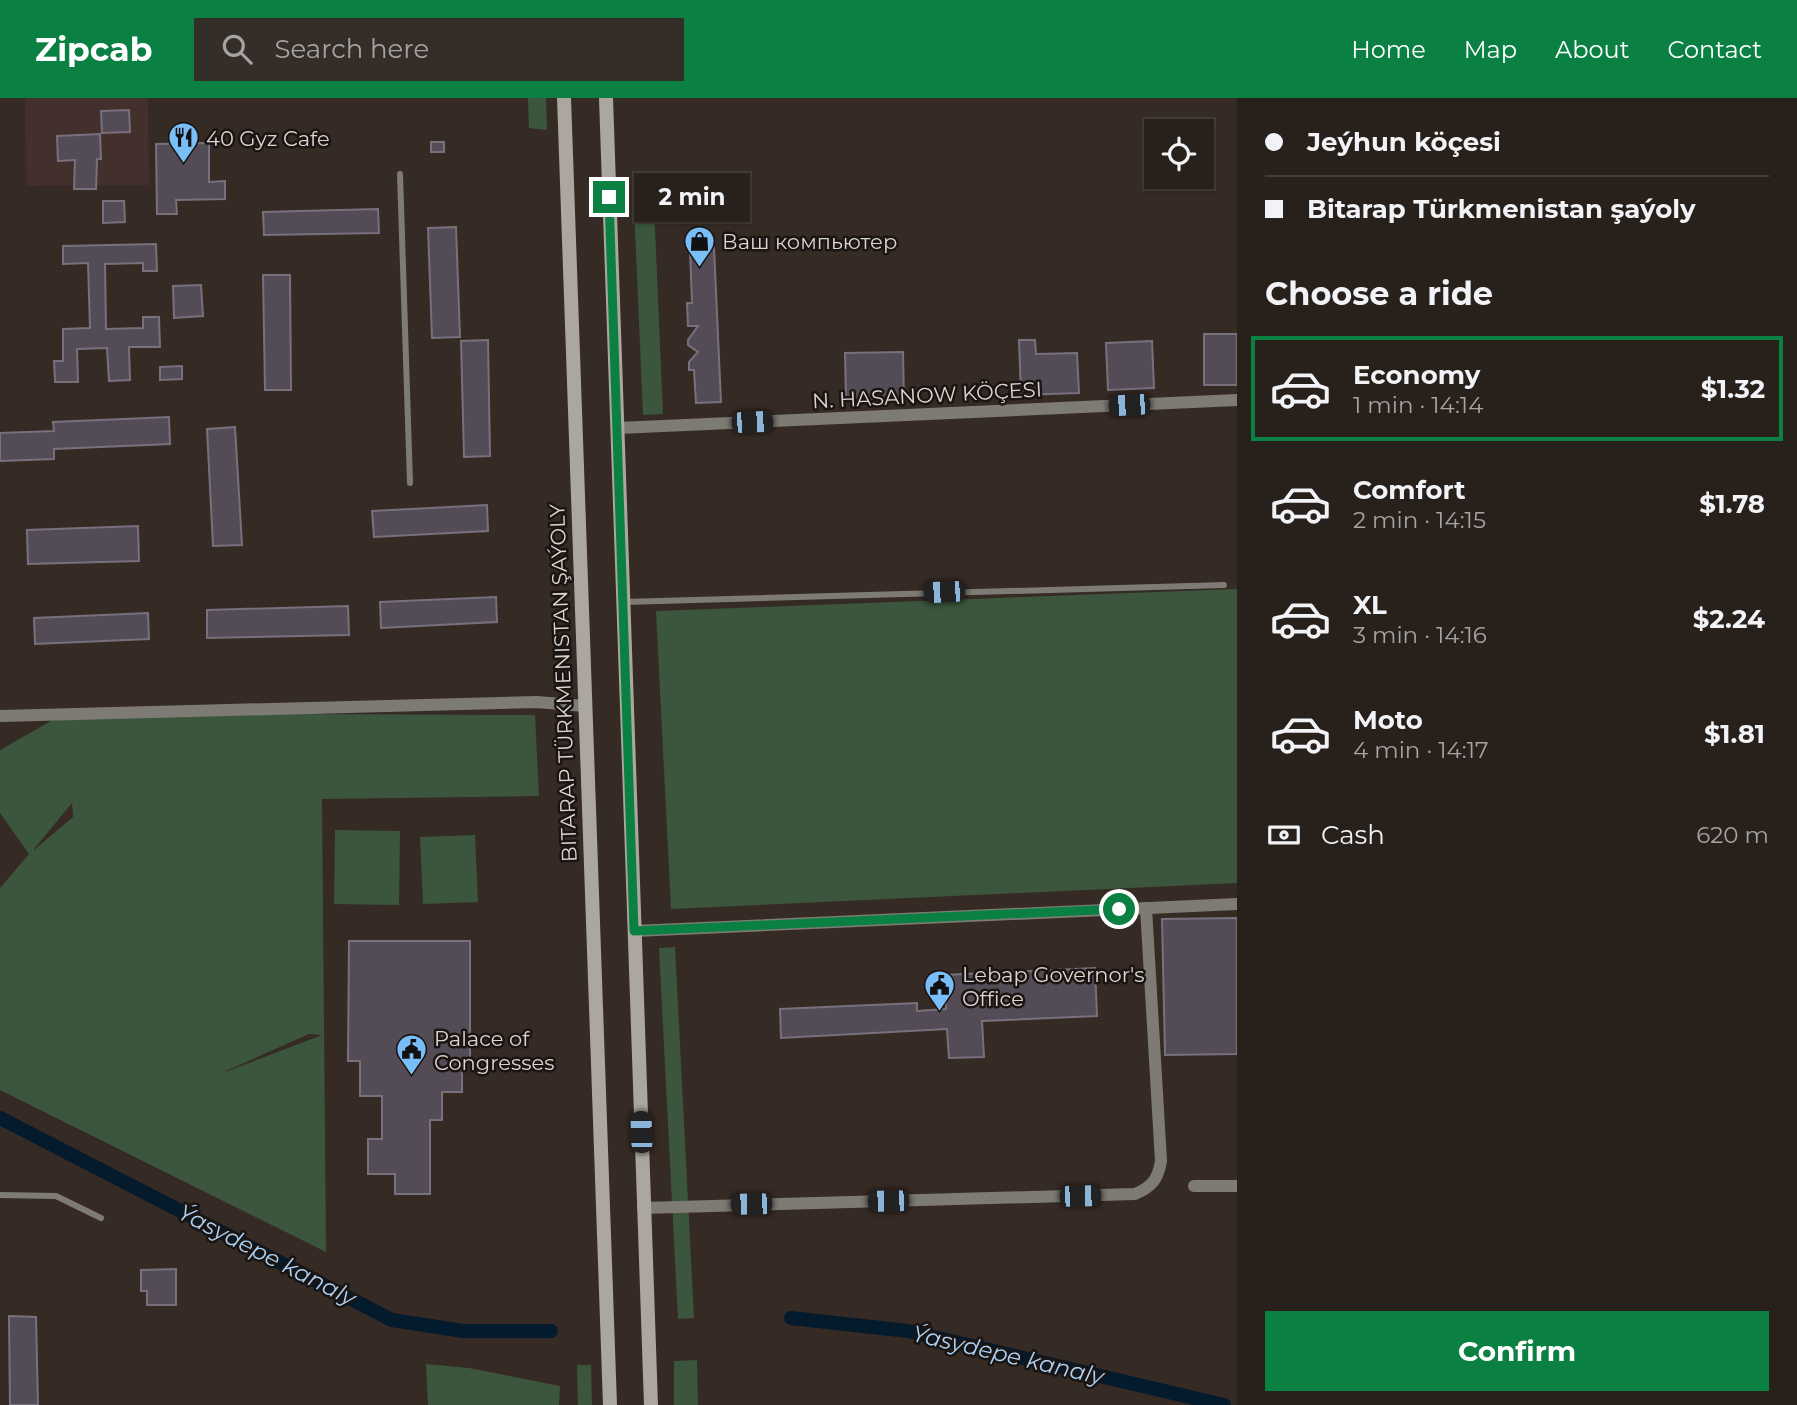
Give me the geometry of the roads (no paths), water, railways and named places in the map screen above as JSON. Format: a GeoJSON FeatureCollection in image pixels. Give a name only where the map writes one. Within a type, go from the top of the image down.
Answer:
{"type":"FeatureCollection","features":[{"type":"Feature","properties":{"kind":"main road","name":"BITARAP TÜRKMENISTAN ŞAÝOLY"},"geometry":{"type":"LineString","coordinates":[[564,98],[610,1405]]}},
{"type":"Feature","properties":{"kind":"main road"},"geometry":{"type":"LineString","coordinates":[[606,98],[650,1405]]}},
{"type":"Feature","properties":{"kind":"street","name":"N. HASANOW KÖÇESI"},"geometry":{"type":"LineString","coordinates":[[618,428],[1237,400]]}},
{"type":"Feature","properties":{"kind":"street"},"geometry":{"type":"LineString","coordinates":[[0,716],[537,702],[585,706]]}},
{"type":"Feature","properties":{"kind":"street"},"geometry":{"type":"LineString","coordinates":[[634,931],[1237,904]]}},
{"type":"Feature","properties":{"kind":"street"},"geometry":{"type":"LineString","coordinates":[[643,1208],[1135,1195],[1149,1189],[1158,1176],[1161,1161],[1146,908]]}},
{"type":"Feature","properties":{"kind":"street"},"geometry":{"type":"LineString","coordinates":[[1194,1186],[1237,1186]]}},
{"type":"Feature","properties":{"kind":"lane"},"geometry":{"type":"LineString","coordinates":[[400,174],[410,483]]}},
{"type":"Feature","properties":{"kind":"lane"},"geometry":{"type":"LineString","coordinates":[[623,602],[1224,585]]}},
{"type":"Feature","properties":{"kind":"lane"},"geometry":{"type":"LineString","coordinates":[[0,1195],[55,1196],[101,1218]]}},
{"type":"Feature","properties":{"kind":"waterway","name":"Ýasydepe kanaly"},"geometry":{"type":"LineString","coordinates":[[0,1118],[392,1320],[463,1331],[551,1331]]}},
{"type":"Feature","properties":{"kind":"waterway","name":"Ýasydepe kanaly"},"geometry":{"type":"LineString","coordinates":[[791,1318],[908,1331],[1224,1405]]}},
{"type":"Feature","properties":{"kind":"place","name":"40 Gyz Cafe"},"geometry":{"type":"Point","coordinates":[183,165]}},
{"type":"Feature","properties":{"kind":"place","name":"Ваш компьютер"},"geometry":{"type":"Point","coordinates":[699,268]}},
{"type":"Feature","properties":{"kind":"place","name":"Lebap Governor's Office"},"geometry":{"type":"Point","coordinates":[939,1013]}},
{"type":"Feature","properties":{"kind":"place","name":"Palace of Congresses"},"geometry":{"type":"Point","coordinates":[411,1077]}}]}
